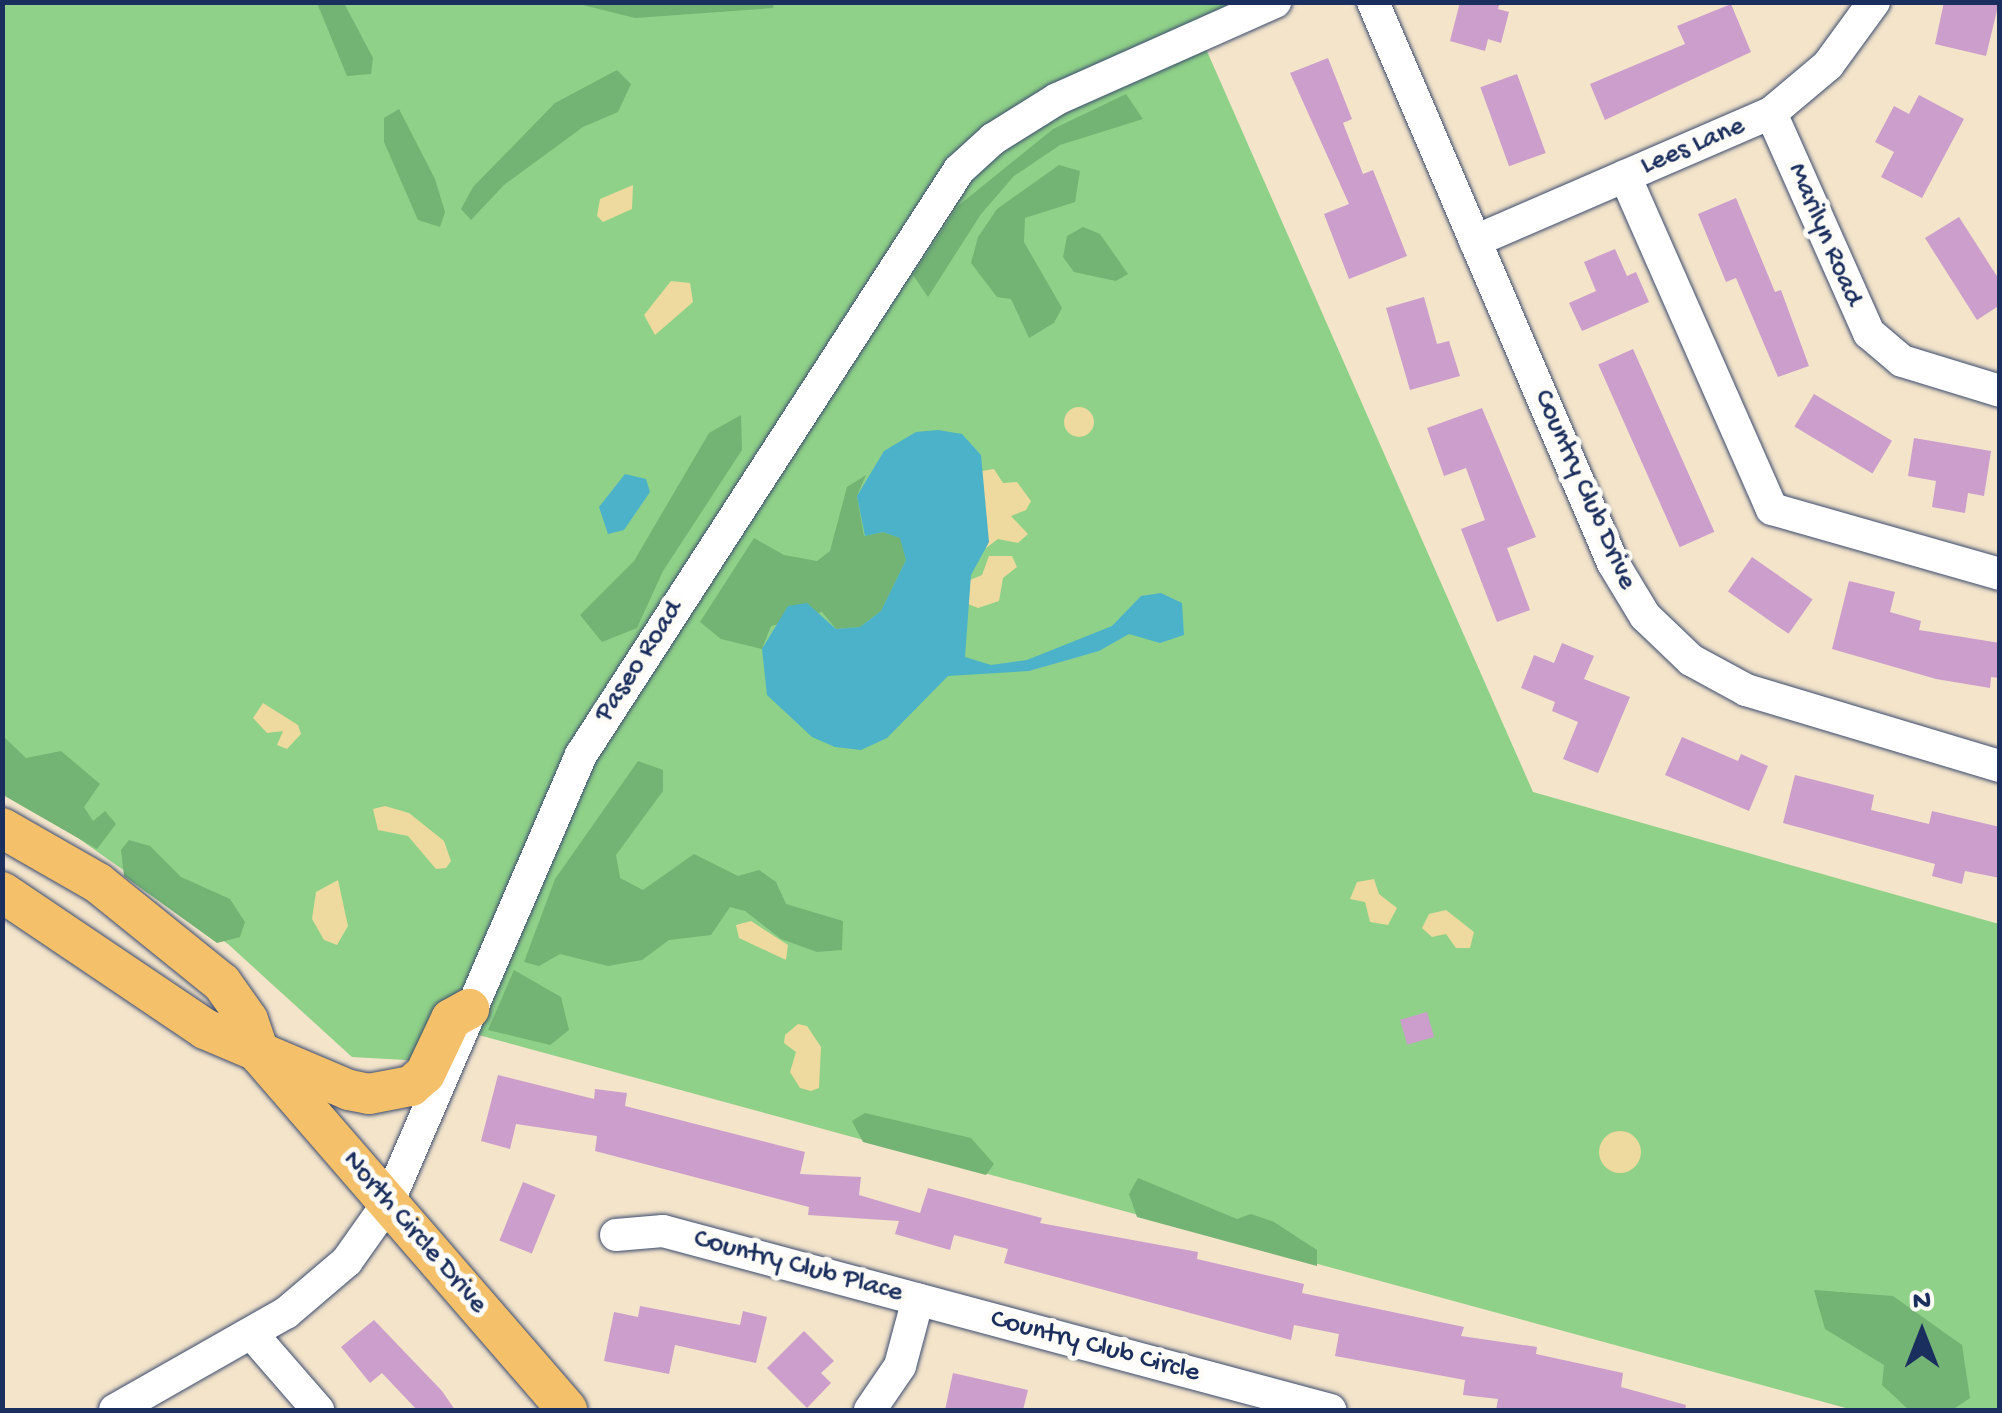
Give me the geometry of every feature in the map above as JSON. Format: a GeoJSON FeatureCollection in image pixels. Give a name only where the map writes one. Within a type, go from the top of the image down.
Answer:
{"type":"FeatureCollection","features":[{"type":"Feature","properties":{"kind":"main road","name":"North Circle Drive"},"geometry":{"type":"LineString","coordinates":[[2,828],[98,883],[222,983],[248,1020],[260,1056],[567,1410]]}},
{"type":"Feature","properties":{"kind":"main road","name":"North Circle Drive"},"geometry":{"type":"LineString","coordinates":[[2,892],[205,1029],[260,1056]]}},
{"type":"Feature","properties":{"kind":"main road"},"geometry":{"type":"LineString","coordinates":[[260,1056],[311,1069],[349,1090],[392,1092],[425,1074],[451,1019],[469,1010]]}},
{"type":"Feature","properties":{"kind":"street","name":"Paseo Road"},"geometry":{"type":"LineString","coordinates":[[117,1410],[252,1334],[347,1262],[388,1203],[581,755],[959,170],[1002,132],[1057,98],[1274,2]]}},
{"type":"Feature","properties":{"kind":"street","name":"Country Club Drive"},"geometry":{"type":"LineString","coordinates":[[1372,2],[1613,563],[1666,638],[1746,690],[2000,766]]}},
{"type":"Feature","properties":{"kind":"street","name":"Lees Lane"},"geometry":{"type":"LineString","coordinates":[[1475,241],[1771,113],[1828,65],[1874,2]]}},
{"type":"Feature","properties":{"kind":"street","name":"Marilyn Road"},"geometry":{"type":"LineString","coordinates":[[1771,113],[1869,332],[1902,361],[2000,392]]}},
{"type":"Feature","properties":{"kind":"street"},"geometry":{"type":"LineString","coordinates":[[1625,176],[1772,508],[2000,574]]}},
{"type":"Feature","properties":{"kind":"street","name":"Country Club Place"},"geometry":{"type":"LineString","coordinates":[[616,1234],[663,1232],[918,1299],[900,1366],[870,1410]]}},
{"type":"Feature","properties":{"kind":"street","name":"Country Club Circle"},"geometry":{"type":"LineString","coordinates":[[918,1299],[1330,1410]]}},
{"type":"Feature","properties":{"kind":"street"},"geometry":{"type":"LineString","coordinates":[[252,1334],[318,1410]]}},
{"type":"Feature","properties":{"kind":"green space"},"geometry":{"type":"Polygon","coordinates":[[[3,3],[1240,3],[1195,24],[1533,792],[1999,924],[1999,1410],[1853,1410],[442,1025],[423,1061],[352,1057],[228,944],[3,785],[3,3]]]}},
{"type":"Feature","properties":{"kind":"green space"},"geometry":{"type":"Polygon","coordinates":[[[317,3],[344,3],[373,58],[371,74],[347,76],[317,3]]]}},
{"type":"Feature","properties":{"kind":"green space"},"geometry":{"type":"Polygon","coordinates":[[[575,3],[774,3],[773,8],[635,18],[575,3]]]}},
{"type":"Feature","properties":{"kind":"green space"},"geometry":{"type":"Polygon","coordinates":[[[617,70],[631,84],[618,112],[583,127],[504,185],[471,220],[461,209],[473,187],[555,103],[617,70]]]}},
{"type":"Feature","properties":{"kind":"green space"},"geometry":{"type":"Polygon","coordinates":[[[1126,94],[1143,119],[1060,145],[1014,176],[981,214],[928,297],[913,275],[958,206],[1053,129],[1126,94]]]}},
{"type":"Feature","properties":{"kind":"green space"},"geometry":{"type":"Polygon","coordinates":[[[399,109],[435,179],[445,212],[440,227],[418,220],[384,142],[384,118],[399,109]]]}},
{"type":"Feature","properties":{"kind":"green space"},"geometry":{"type":"Polygon","coordinates":[[[1059,165],[1080,171],[1075,202],[1025,218],[1024,242],[1062,308],[1054,323],[1029,338],[1011,299],[997,297],[971,263],[978,237],[997,209],[1059,165]]]}},
{"type":"Feature","properties":{"kind":"green space"},"geometry":{"type":"Polygon","coordinates":[[[1083,227],[1100,234],[1128,274],[1116,281],[1074,272],[1063,257],[1067,236],[1083,227]]]}},
{"type":"Feature","properties":{"kind":"green space"},"geometry":{"type":"Polygon","coordinates":[[[741,415],[742,450],[663,571],[637,628],[602,642],[580,615],[634,561],[709,433],[741,415]]]}},
{"type":"Feature","properties":{"kind":"green space"},"geometry":{"type":"Polygon","coordinates":[[[866,475],[857,496],[864,536],[883,532],[901,538],[906,560],[881,611],[860,627],[836,629],[822,612],[771,626],[762,649],[721,639],[700,622],[754,538],[784,555],[817,561],[830,551],[847,487],[866,475]]]}},
{"type":"Feature","properties":{"kind":"green space"},"geometry":{"type":"Polygon","coordinates":[[[3,736],[26,758],[61,751],[100,784],[84,807],[93,821],[105,811],[116,824],[97,849],[3,795],[3,736]]]}},
{"type":"Feature","properties":{"kind":"green space"},"geometry":{"type":"Polygon","coordinates":[[[638,761],[663,770],[663,791],[616,855],[620,878],[643,890],[694,854],[738,876],[759,870],[776,882],[786,904],[843,921],[842,950],[817,952],[781,939],[745,911],[730,907],[711,935],[669,940],[642,960],[608,966],[560,954],[539,966],[524,962],[555,879],[638,761]]]}},
{"type":"Feature","properties":{"kind":"green space"},"geometry":{"type":"Polygon","coordinates":[[[129,840],[150,846],[181,877],[230,899],[245,922],[240,937],[217,943],[124,876],[121,850],[129,840]]]}},
{"type":"Feature","properties":{"kind":"green space"},"geometry":{"type":"Polygon","coordinates":[[[514,970],[561,997],[569,1030],[550,1045],[488,1030],[514,970]]]}},
{"type":"Feature","properties":{"kind":"green space"},"geometry":{"type":"Polygon","coordinates":[[[865,1113],[971,1138],[994,1164],[986,1175],[863,1142],[852,1121],[865,1113]]]}},
{"type":"Feature","properties":{"kind":"green space"},"geometry":{"type":"Polygon","coordinates":[[[1138,1178],[1237,1219],[1251,1214],[1274,1222],[1317,1250],[1317,1266],[1137,1217],[1129,1194],[1138,1178]]]}},
{"type":"Feature","properties":{"kind":"green space"},"geometry":{"type":"Polygon","coordinates":[[[1814,1290],[1893,1296],[1962,1345],[1970,1398],[1952,1410],[1909,1410],[1882,1385],[1884,1365],[1825,1329],[1814,1290]]]}},
{"type":"Feature","properties":{"kind":"sand"},"geometry":{"type":"Polygon","coordinates":[[[633,185],[632,209],[603,222],[597,216],[600,199],[633,185]]]}},
{"type":"Feature","properties":{"kind":"sand"},"geometry":{"type":"Polygon","coordinates":[[[671,281],[690,283],[693,302],[655,335],[644,315],[671,281]]]}},
{"type":"Feature","properties":{"kind":"sand"},"geometry":{"type":"Polygon","coordinates":[[[1079,407],[1089,412],[1094,422],[1089,432],[1079,437],[1069,432],[1064,422],[1069,412],[1079,407]]]}},
{"type":"Feature","properties":{"kind":"sand"},"geometry":{"type":"Polygon","coordinates":[[[994,469],[1003,483],[1017,482],[1031,501],[1026,510],[1011,516],[1028,534],[1018,543],[998,539],[986,548],[982,471],[994,469]]]}},
{"type":"Feature","properties":{"kind":"sand"},"geometry":{"type":"Polygon","coordinates":[[[989,556],[1012,556],[1017,567],[1003,578],[999,601],[978,608],[968,604],[970,580],[982,575],[989,556]]]}},
{"type":"Feature","properties":{"kind":"sand"},"geometry":{"type":"Polygon","coordinates":[[[263,703],[298,725],[301,734],[287,749],[277,745],[283,731],[267,733],[253,718],[263,703]]]}},
{"type":"Feature","properties":{"kind":"sand"},"geometry":{"type":"Polygon","coordinates":[[[385,806],[409,813],[444,841],[451,861],[446,868],[436,869],[408,836],[378,830],[373,809],[385,806]]]}},
{"type":"Feature","properties":{"kind":"sand"},"geometry":{"type":"Polygon","coordinates":[[[1374,879],[1379,894],[1397,908],[1388,925],[1370,922],[1365,902],[1350,899],[1357,882],[1374,879]]]}},
{"type":"Feature","properties":{"kind":"sand"},"geometry":{"type":"Polygon","coordinates":[[[338,880],[348,926],[337,945],[324,940],[312,919],[316,892],[338,880]]]}},
{"type":"Feature","properties":{"kind":"sand"},"geometry":{"type":"Polygon","coordinates":[[[1446,910],[1474,932],[1470,948],[1456,948],[1446,934],[1432,937],[1422,928],[1429,914],[1446,910]]]}},
{"type":"Feature","properties":{"kind":"sand"},"geometry":{"type":"Polygon","coordinates":[[[751,921],[788,945],[786,960],[739,938],[736,925],[751,921]]]}},
{"type":"Feature","properties":{"kind":"sand"},"geometry":{"type":"Polygon","coordinates":[[[798,1024],[807,1026],[821,1047],[819,1088],[811,1091],[800,1088],[790,1072],[796,1052],[784,1043],[785,1035],[798,1024]]]}},
{"type":"Feature","properties":{"kind":"sand"},"geometry":{"type":"Polygon","coordinates":[[[1620,1131],[1635,1137],[1641,1152],[1635,1167],[1620,1173],[1605,1167],[1599,1152],[1605,1137],[1620,1131]]]}},
{"type":"Feature","properties":{"kind":"water"},"geometry":{"type":"Polygon","coordinates":[[[916,432],[962,434],[981,455],[989,542],[971,575],[965,657],[991,665],[1027,660],[1112,626],[1141,596],[1161,593],[1182,603],[1184,635],[1160,643],[1129,634],[1099,651],[1029,671],[948,676],[887,738],[861,750],[835,747],[812,737],[767,695],[762,649],[788,606],[807,603],[836,629],[860,627],[881,611],[906,560],[900,538],[883,532],[865,536],[857,496],[884,451],[916,432]]]}},
{"type":"Feature","properties":{"kind":"water"},"geometry":{"type":"Polygon","coordinates":[[[625,474],[646,479],[650,492],[624,530],[608,534],[599,507],[625,474]]]}},
{"type":"Feature","properties":{"kind":"building"},"geometry":{"type":"Polygon","coordinates":[[[1460,2],[1500,2],[1498,9],[1509,12],[1501,43],[1488,39],[1485,51],[1450,41],[1460,2]]]}},
{"type":"Feature","properties":{"kind":"building"},"geometry":{"type":"Polygon","coordinates":[[[1944,2],[1999,2],[1986,56],[1935,44],[1944,2]]]}},
{"type":"Feature","properties":{"kind":"building"},"geometry":{"type":"Polygon","coordinates":[[[1731,4],[1751,52],[1605,120],[1590,84],[1685,44],[1677,26],[1731,4]]]}},
{"type":"Feature","properties":{"kind":"building"},"geometry":{"type":"Polygon","coordinates":[[[1328,58],[1352,119],[1343,123],[1363,174],[1373,170],[1407,256],[1349,279],[1324,214],[1349,204],[1290,73],[1328,58]]]}},
{"type":"Feature","properties":{"kind":"building"},"geometry":{"type":"Polygon","coordinates":[[[1517,74],[1546,153],[1509,166],[1480,87],[1517,74]]]}},
{"type":"Feature","properties":{"kind":"building"},"geometry":{"type":"Polygon","coordinates":[[[1919,95],[1964,119],[1922,198],[1881,177],[1894,152],[1875,142],[1894,106],[1909,114],[1919,95]]]}},
{"type":"Feature","properties":{"kind":"building"},"geometry":{"type":"Polygon","coordinates":[[[1736,198],[1775,292],[1781,290],[1809,366],[1778,377],[1736,278],[1726,282],[1698,214],[1736,198]]]}},
{"type":"Feature","properties":{"kind":"building"},"geometry":{"type":"Polygon","coordinates":[[[1959,217],[2000,281],[2000,305],[1977,320],[1925,238],[1959,217]]]}},
{"type":"Feature","properties":{"kind":"building"},"geometry":{"type":"Polygon","coordinates":[[[1615,249],[1627,276],[1636,272],[1649,302],[1582,331],[1569,303],[1596,291],[1584,262],[1615,249]]]}},
{"type":"Feature","properties":{"kind":"building"},"geometry":{"type":"Polygon","coordinates":[[[1424,297],[1437,344],[1449,341],[1460,376],[1410,390],[1386,308],[1424,297]]]}},
{"type":"Feature","properties":{"kind":"building"},"geometry":{"type":"Polygon","coordinates":[[[1633,349],[1714,532],[1680,547],[1598,364],[1633,349]]]}},
{"type":"Feature","properties":{"kind":"building"},"geometry":{"type":"Polygon","coordinates":[[[1814,394],[1892,441],[1872,473],[1794,427],[1814,394]]]}},
{"type":"Feature","properties":{"kind":"building"},"geometry":{"type":"Polygon","coordinates":[[[1482,408],[1536,537],[1507,548],[1530,610],[1497,622],[1461,529],[1485,520],[1466,468],[1444,476],[1427,428],[1482,408]]]}},
{"type":"Feature","properties":{"kind":"building"},"geometry":{"type":"Polygon","coordinates":[[[1914,438],[1991,451],[1984,496],[1968,493],[1965,513],[1932,507],[1936,481],[1908,476],[1914,438]]]}},
{"type":"Feature","properties":{"kind":"building"},"geometry":{"type":"Polygon","coordinates":[[[1752,557],[1813,599],[1789,634],[1728,591],[1752,557]]]}},
{"type":"Feature","properties":{"kind":"building"},"geometry":{"type":"Polygon","coordinates":[[[1849,581],[1895,592],[1890,612],[1921,621],[1919,630],[2000,643],[2000,678],[1991,677],[1990,688],[1936,679],[1832,649],[1849,581]]]}},
{"type":"Feature","properties":{"kind":"building"},"geometry":{"type":"Polygon","coordinates":[[[1562,643],[1594,656],[1584,679],[1630,697],[1598,773],[1563,759],[1578,722],[1552,711],[1555,702],[1521,688],[1534,655],[1554,663],[1562,643]]]}},
{"type":"Feature","properties":{"kind":"building"},"geometry":{"type":"Polygon","coordinates":[[[1682,737],[1738,761],[1741,754],[1768,766],[1749,811],[1665,775],[1682,737]]]}},
{"type":"Feature","properties":{"kind":"building"},"geometry":{"type":"Polygon","coordinates":[[[1795,775],[1874,795],[1871,810],[1929,824],[1932,811],[2000,827],[2000,878],[1965,871],[1962,884],[1932,876],[1935,864],[1783,823],[1795,775]]]}},
{"type":"Feature","properties":{"kind":"building"},"geometry":{"type":"Polygon","coordinates":[[[1427,1012],[1434,1037],[1407,1045],[1400,1020],[1427,1012]]]}},
{"type":"Feature","properties":{"kind":"building"},"geometry":{"type":"Polygon","coordinates":[[[498,1075],[594,1099],[595,1089],[627,1093],[625,1106],[805,1152],[800,1174],[861,1177],[859,1195],[920,1213],[928,1188],[1042,1218],[1040,1223],[1198,1252],[1197,1259],[1304,1284],[1302,1293],[1464,1327],[1461,1336],[1537,1347],[1536,1354],[1623,1373],[1621,1387],[1686,1405],[1685,1410],[1496,1410],[1498,1399],[1463,1395],[1465,1380],[1335,1356],[1339,1334],[1294,1325],[1291,1340],[1004,1263],[1008,1249],[954,1235],[950,1250],[895,1234],[899,1221],[808,1215],[809,1207],[595,1151],[597,1136],[516,1124],[510,1149],[481,1141],[498,1075]]]}},
{"type":"Feature","properties":{"kind":"building"},"geometry":{"type":"Polygon","coordinates":[[[523,1182],[555,1195],[532,1254],[499,1240],[523,1182]]]}},
{"type":"Feature","properties":{"kind":"building"},"geometry":{"type":"Polygon","coordinates":[[[640,1306],[740,1325],[743,1311],[767,1317],[756,1363],[675,1345],[669,1374],[604,1361],[614,1312],[638,1317],[640,1306]]]}},
{"type":"Feature","properties":{"kind":"building"},"geometry":{"type":"Polygon","coordinates":[[[374,1320],[442,1391],[455,1410],[417,1410],[382,1373],[370,1383],[341,1347],[374,1320]]]}},
{"type":"Feature","properties":{"kind":"building"},"geometry":{"type":"Polygon","coordinates":[[[804,1331],[834,1361],[821,1373],[831,1383],[807,1408],[767,1368],[804,1331]]]}},
{"type":"Feature","properties":{"kind":"building"},"geometry":{"type":"Polygon","coordinates":[[[953,1373],[1028,1390],[1023,1410],[945,1410],[953,1373]]]}}]}
